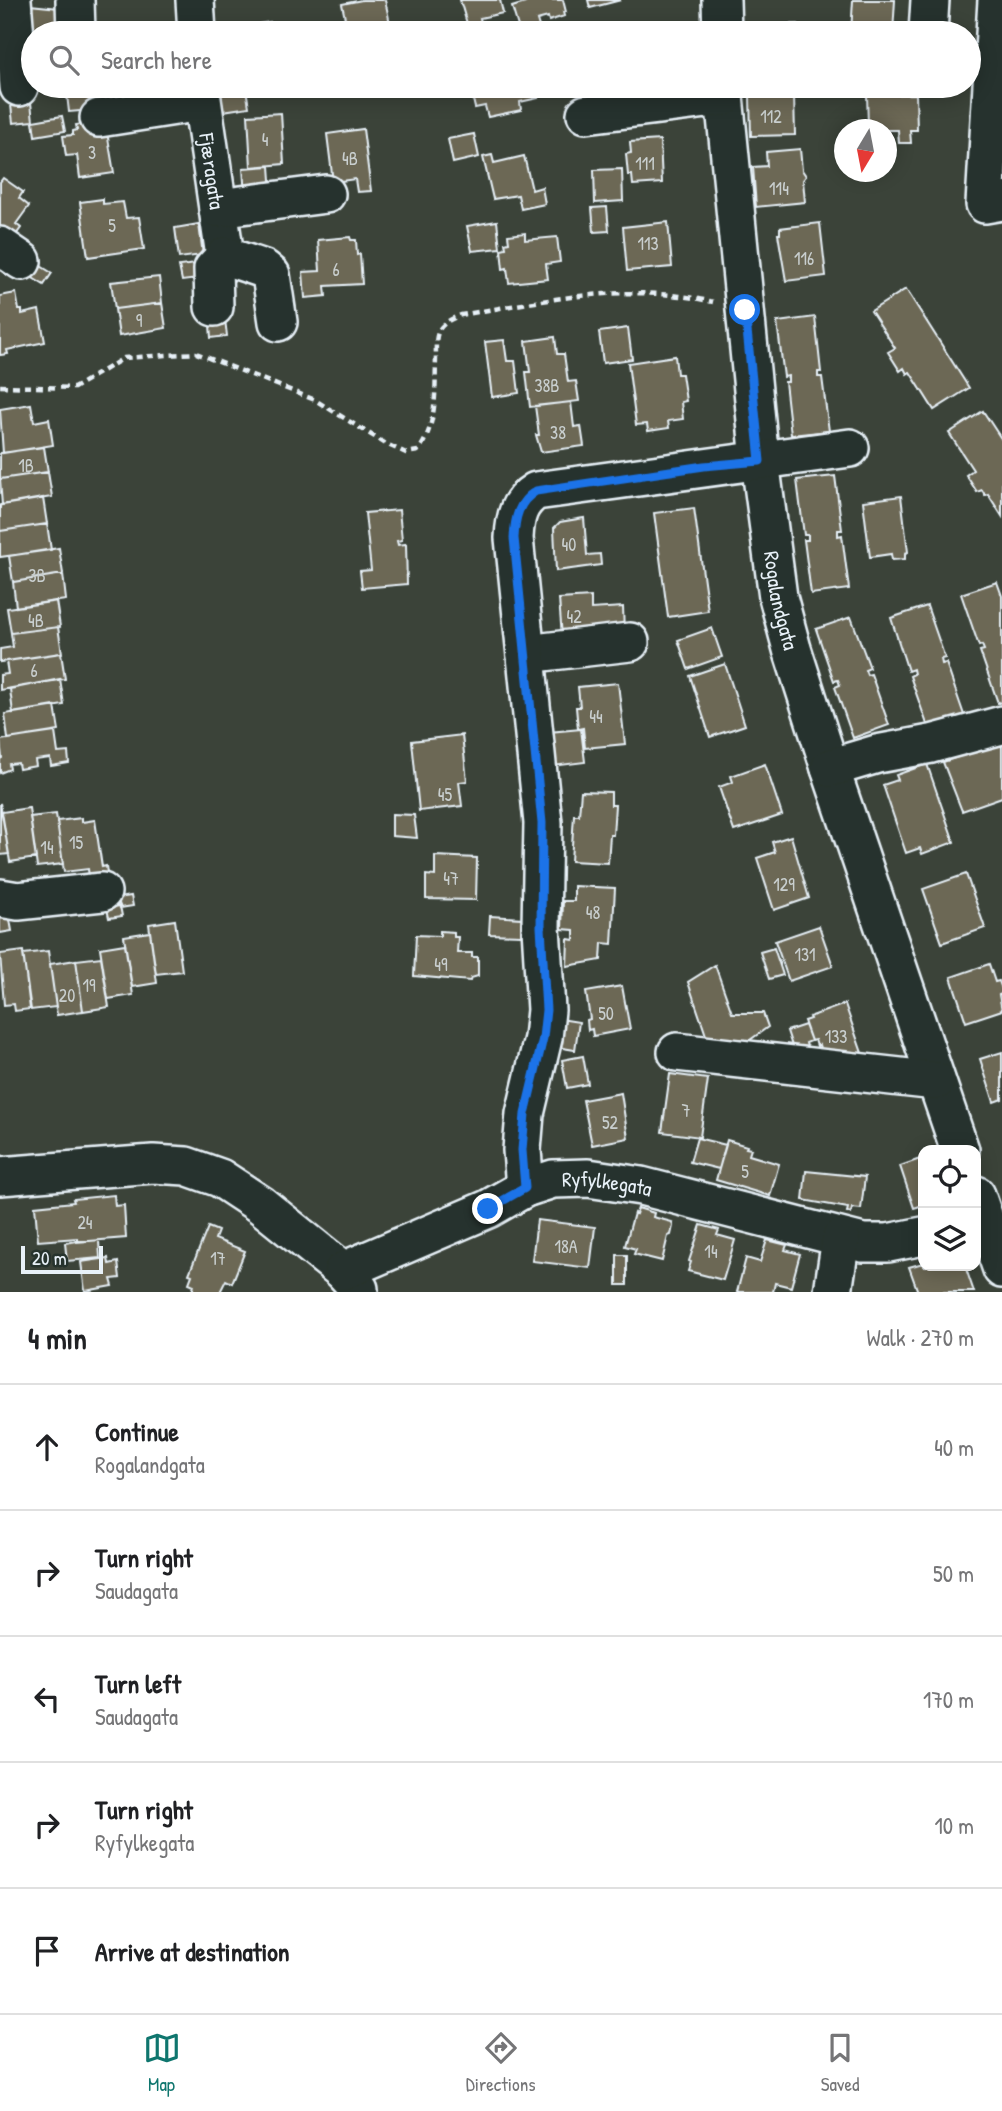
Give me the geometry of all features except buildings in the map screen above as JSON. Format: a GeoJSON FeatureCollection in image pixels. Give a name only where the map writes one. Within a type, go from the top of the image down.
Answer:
{"type":"FeatureCollection","features":[{"type":"Feature","properties":{"kind":"street"},"geometry":{"type":"LineString","coordinates":[[12,0],[19,87]]}},
{"type":"Feature","properties":{"kind":"street"},"geometry":{"type":"LineString","coordinates":[[75,0],[76,21]]}},
{"type":"Feature","properties":{"kind":"street"},"geometry":{"type":"LineString","coordinates":[[195,0],[196,21]]}},
{"type":"Feature","properties":{"kind":"street"},"geometry":{"type":"LineString","coordinates":[[721,0],[722,21]]}},
{"type":"Feature","properties":{"kind":"street"},"geometry":{"type":"LineString","coordinates":[[929,21],[930,0]]}},
{"type":"Feature","properties":{"kind":"street"},"geometry":{"type":"LineString","coordinates":[[997,0],[985,204],[1002,201]]}},
{"type":"Feature","properties":{"kind":"street"},"geometry":{"type":"LineString","coordinates":[[99,118],[184,98]]}},
{"type":"Feature","properties":{"kind":"street","name":"Fjæragata"},"geometry":{"type":"LineString","coordinates":[[202,98],[225,256]]}},
{"type":"Feature","properties":{"kind":"street","name":"Rogalandgata"},"geometry":{"type":"LineString","coordinates":[[586,114],[686,98]]}},
{"type":"Feature","properties":{"kind":"street","name":"Rogalandgata"},"geometry":{"type":"LineString","coordinates":[[724,98],[760,461],[778,597],[830,768],[958,1145]]}},
{"type":"Feature","properties":{"kind":"street"},"geometry":{"type":"LineString","coordinates":[[218,208],[326,194]]}},
{"type":"Feature","properties":{"kind":"street"},"geometry":{"type":"LineString","coordinates":[[214,307],[213,269],[225,256],[264,269],[271,275],[278,321]]}},
{"type":"Feature","properties":{"kind":"street"},"geometry":{"type":"LineString","coordinates":[[525,1188],[522,1150],[525,1114],[543,1038],[546,1010],[541,927],[542,823],[514,538],[515,522],[525,498],[536,491],[850,448]]}},
{"type":"Feature","properties":{"kind":"street"},"geometry":{"type":"LineString","coordinates":[[526,654],[630,642]]}},
{"type":"Feature","properties":{"kind":"street"},"geometry":{"type":"LineString","coordinates":[[830,768],[1002,724]]}},
{"type":"Feature","properties":{"kind":"street"},"geometry":{"type":"LineString","coordinates":[[0,898],[18,901],[102,892]]}},
{"type":"Feature","properties":{"kind":"street"},"geometry":{"type":"LineString","coordinates":[[677,1052],[936,1081]]}},
{"type":"Feature","properties":{"kind":"street","name":"Ryfylkegata"},"geometry":{"type":"LineString","coordinates":[[0,1176],[153,1164],[186,1166],[220,1178],[261,1205],[353,1283],[525,1188],[553,1179],[588,1178],[641,1185],[863,1243],[888,1244],[918,1237]]}},
{"type":"Feature","properties":{"kind":"street"},"geometry":{"type":"LineString","coordinates":[[984,1211],[1002,1269]]}},
{"type":"Feature","properties":{"kind":"street"},"geometry":{"type":"LineString","coordinates":[[833,1292],[841,1238]]}},
{"type":"Feature","properties":{"kind":"path"},"geometry":{"type":"LineString","coordinates":[[0,386],[74,388],[124,358],[195,353],[315,400],[386,444],[406,453],[418,451],[426,441],[435,400],[436,340],[439,330],[448,320],[461,315],[546,300],[626,293],[691,297],[745,310]]}},
{"type":"Feature","properties":{"kind":"route"},"geometry":{"type":"LineString","coordinates":[[488,1209],[525,1188],[522,1150],[525,1114],[543,1038],[546,1010],[541,927],[542,823],[514,538],[515,522],[525,498],[536,491],[704,466],[760,461],[745,310]]}}]}
